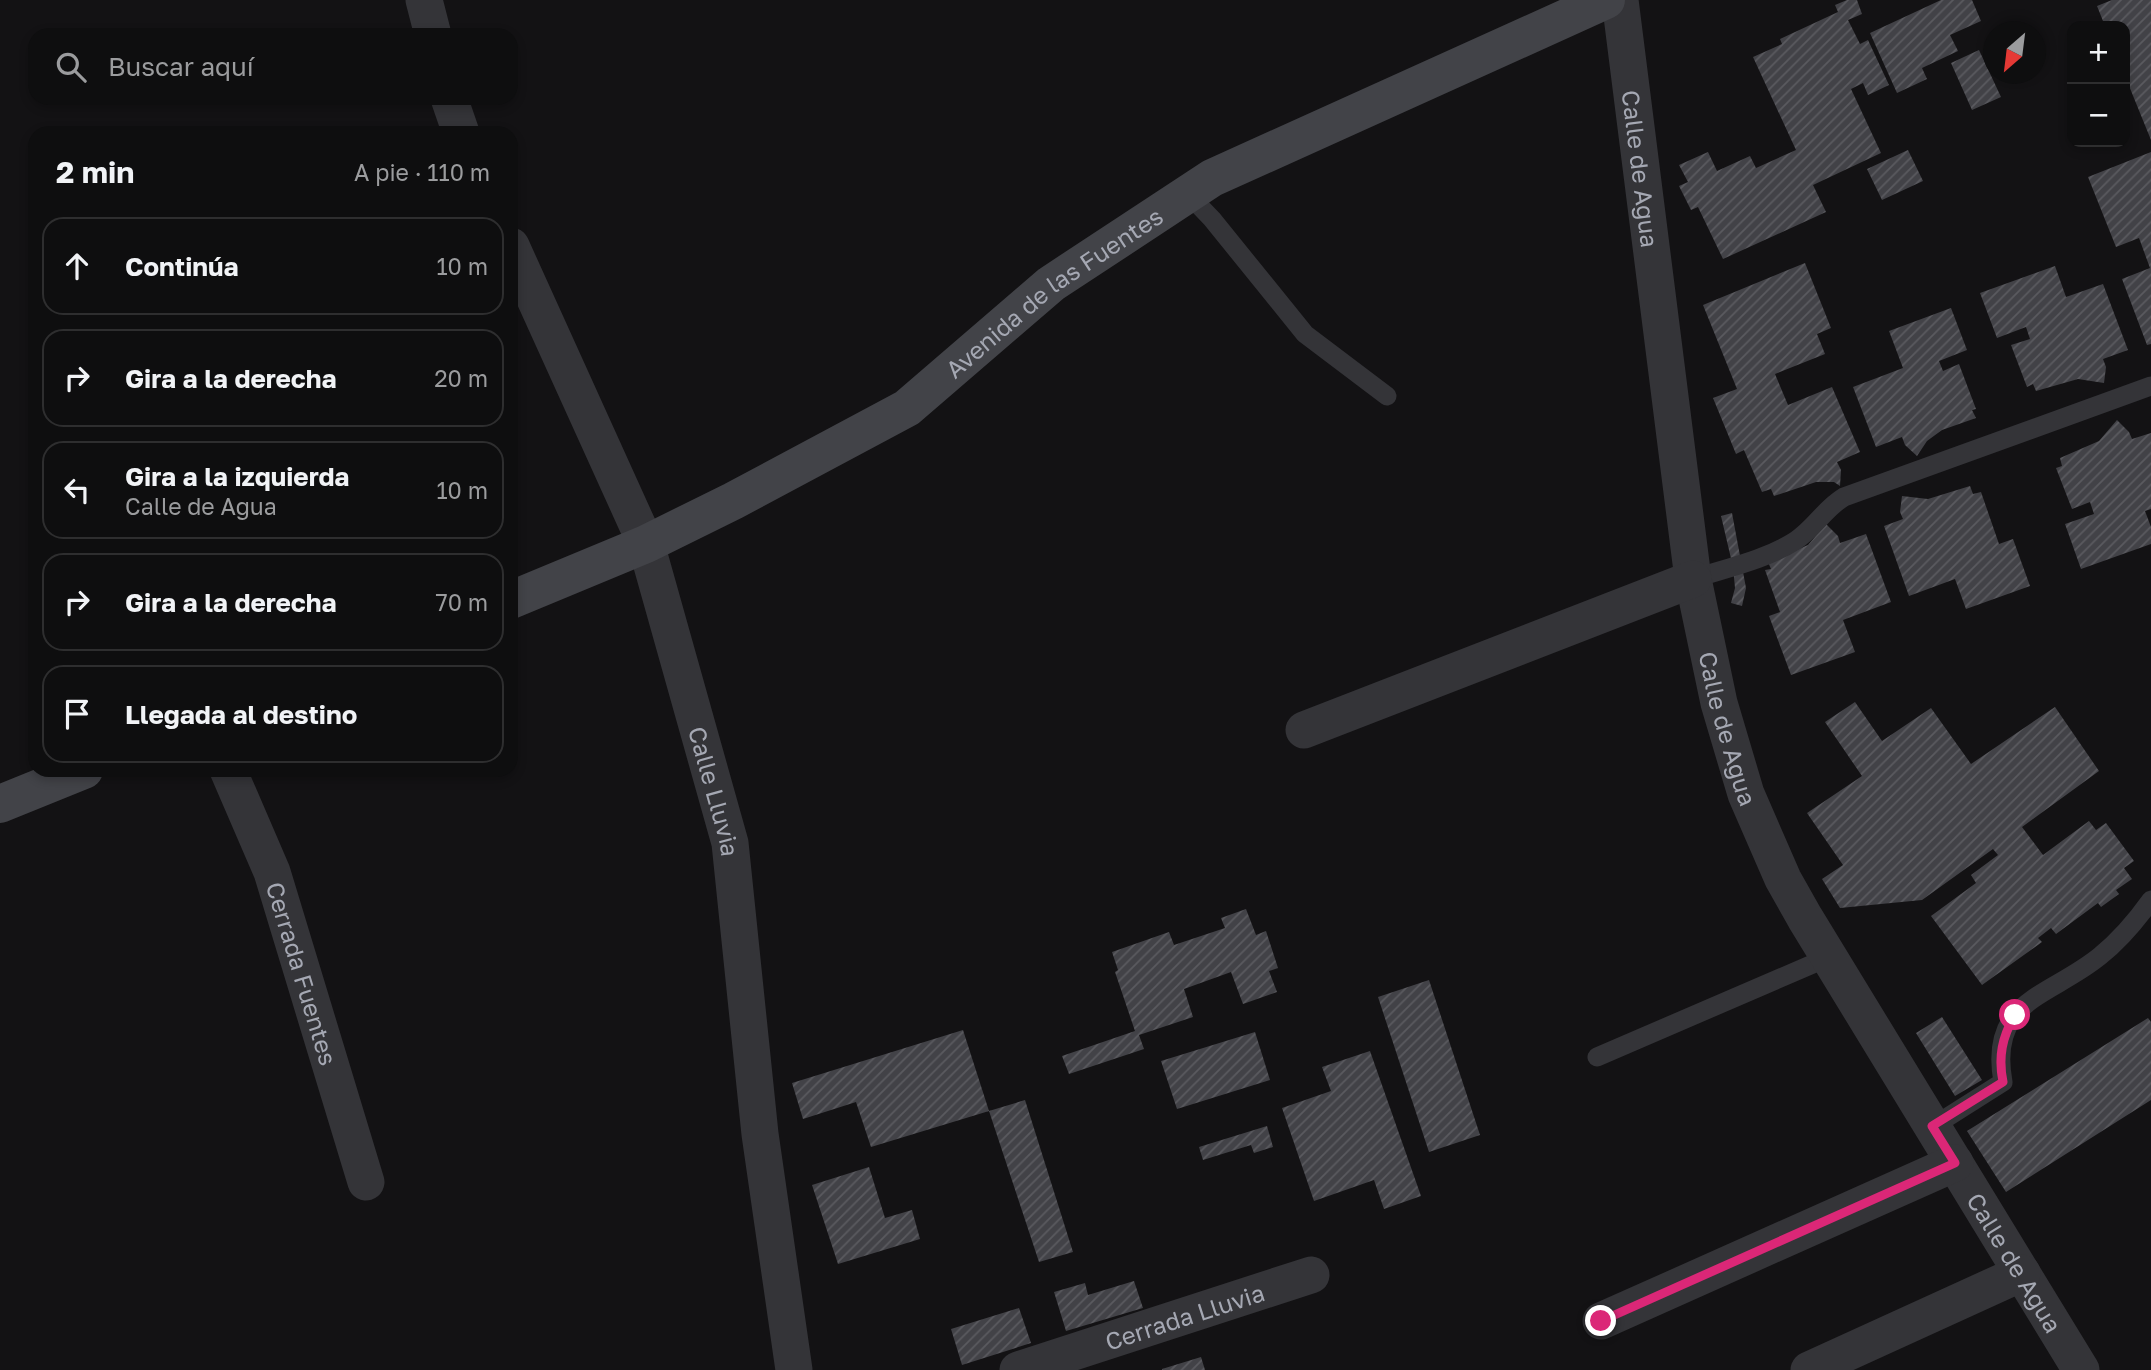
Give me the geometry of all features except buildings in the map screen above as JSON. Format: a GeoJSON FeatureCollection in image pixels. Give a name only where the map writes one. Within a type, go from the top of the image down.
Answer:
{"type":"FeatureCollection","features":[{"type":"Feature","properties":{"kind":"street"},"geometry":{"type":"LineString","coordinates":[[424,0],[431,28]]}},
{"type":"Feature","properties":{"kind":"street","name":"Avenida de las Fuentes"},"geometry":{"type":"LineString","coordinates":[[518,597],[646,544],[907,408],[1051,284],[1212,178],[1606,0]]}},
{"type":"Feature","properties":{"kind":"street","name":"Calle de Agua"},"geometry":{"type":"LineString","coordinates":[[1620,0],[1693,579],[1719,703],[1746,794],[1783,879],[2081,1370]]}},
{"type":"Feature","properties":{"kind":"street"},"geometry":{"type":"LineString","coordinates":[[451,105],[459,126]]}},
{"type":"Feature","properties":{"kind":"street","name":"Calle Lluvia"},"geometry":{"type":"LineString","coordinates":[[518,261],[646,544],[730,843],[760,1134],[794,1370]]}},
{"type":"Feature","properties":{"kind":"street"},"geometry":{"type":"LineString","coordinates":[[1304,730],[1693,579]]}},
{"type":"Feature","properties":{"kind":"street"},"geometry":{"type":"LineString","coordinates":[[0,804],[66,777]]}},
{"type":"Feature","properties":{"kind":"street","name":"Cerrada Fuentes"},"geometry":{"type":"LineString","coordinates":[[231,777],[272,873],[366,1182]]}},
{"type":"Feature","properties":{"kind":"street"},"geometry":{"type":"LineString","coordinates":[[1601,1321],[1955,1163]]}},
{"type":"Feature","properties":{"kind":"street"},"geometry":{"type":"LineString","coordinates":[[1809,1370],[2022,1273]]}},
{"type":"Feature","properties":{"kind":"street","name":"Cerrada Lluvia"},"geometry":{"type":"LineString","coordinates":[[1018,1370],[1311,1275]]}},
{"type":"Feature","properties":{"kind":"lane"},"geometry":{"type":"LineString","coordinates":[[1188,194],[1212,219],[1305,334],[1387,396]]}},
{"type":"Feature","properties":{"kind":"lane"},"geometry":{"type":"LineString","coordinates":[[1693,579],[1775,552],[1793,542],[1821,519],[1832,504],[1844,497],[2151,386]]}},
{"type":"Feature","properties":{"kind":"lane"},"geometry":{"type":"LineString","coordinates":[[1932,1126],[2003,1082],[2001,1047],[2006,1030],[2015,1015],[2037,994],[2076,973],[2100,956],[2120,938],[2151,900]]}},
{"type":"Feature","properties":{"kind":"lane"},"geometry":{"type":"LineString","coordinates":[[1597,1057],[1829,957]]}},
{"type":"Feature","properties":{"kind":"route"},"geometry":{"type":"LineString","coordinates":[[1601,1321],[1955,1163],[1932,1126],[2003,1082],[2001,1047],[2006,1030],[2015,1015]]}}]}
